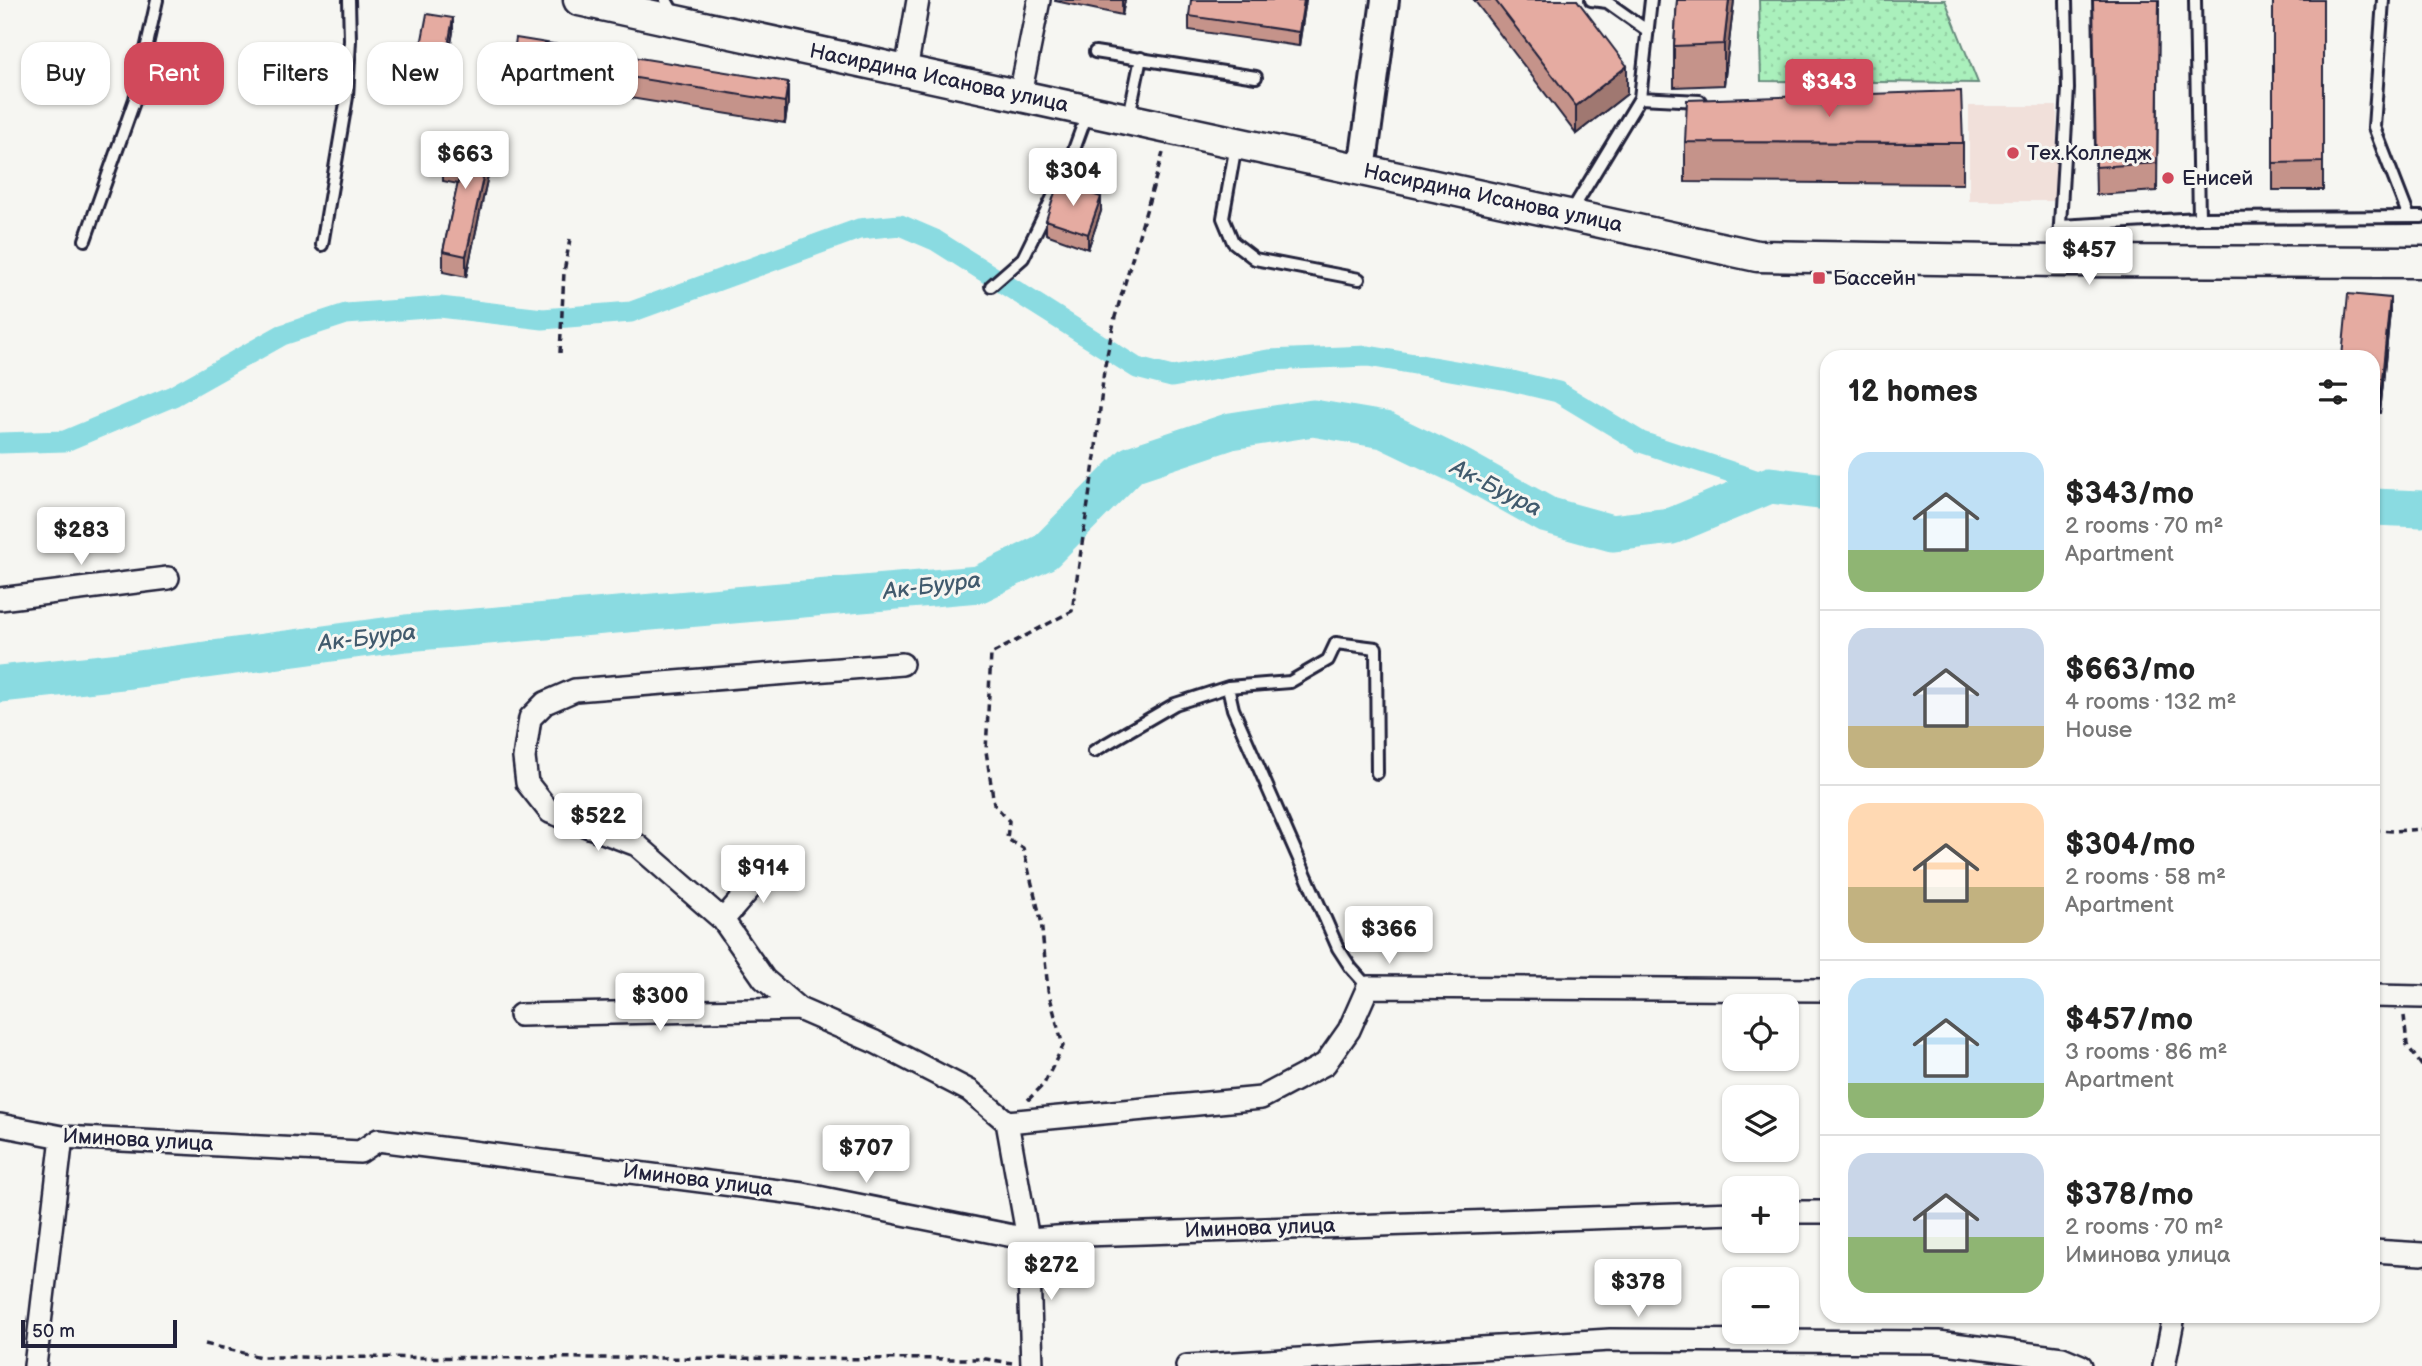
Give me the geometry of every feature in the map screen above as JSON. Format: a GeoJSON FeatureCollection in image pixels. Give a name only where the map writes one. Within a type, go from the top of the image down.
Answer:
{"type":"FeatureCollection","features":[{"type":"Feature","properties":{"kind":"main road","name":"Насирдина Исанова улица"},"geometry":{"type":"LineString","coordinates":[[579,0],[672,11],[906,71],[1758,256],[2057,261],[2422,262]]}},
{"type":"Feature","properties":{"kind":"street"},"geometry":{"type":"LineString","coordinates":[[906,71],[918,0]]}},
{"type":"Feature","properties":{"kind":"street"},"geometry":{"type":"LineString","coordinates":[[1020,95],[1039,0]]}},
{"type":"Feature","properties":{"kind":"street"},"geometry":{"type":"LineString","coordinates":[[1362,170],[1385,0]]}},
{"type":"Feature","properties":{"kind":"street"},"geometry":{"type":"LineString","coordinates":[[0,598],[167,578]]}},
{"type":"Feature","properties":{"kind":"street"},"geometry":{"type":"LineString","coordinates":[[902,664],[575,690],[545,703],[530,718],[524,758],[527,783],[550,812],[637,845],[723,920],[764,979],[799,1009],[876,1042],[970,1091],[1007,1122],[1028,1239],[1032,1366]]}},
{"type":"Feature","properties":{"kind":"street"},"geometry":{"type":"LineString","coordinates":[[723,920],[771,863]]}},
{"type":"Feature","properties":{"kind":"street"},"geometry":{"type":"LineString","coordinates":[[1007,1122],[1261,1098],[1325,1064],[1349,1030],[1368,987],[1820,990]]}},
{"type":"Feature","properties":{"kind":"street"},"geometry":{"type":"LineString","coordinates":[[2380,996],[2412,997]]}},
{"type":"Feature","properties":{"kind":"street"},"geometry":{"type":"LineString","coordinates":[[520,1015],[799,1009]]}},
{"type":"Feature","properties":{"kind":"street","name":"Иминова улица"},"geometry":{"type":"LineString","coordinates":[[0,1125],[62,1137],[360,1152],[378,1140],[803,1194],[1028,1239],[1722,1213]]}},
{"type":"Feature","properties":{"kind":"street"},"geometry":{"type":"LineString","coordinates":[[35,1366],[62,1137]]}},
{"type":"Feature","properties":{"kind":"street"},"geometry":{"type":"LineString","coordinates":[[1799,1212],[1820,1212]]}},
{"type":"Feature","properties":{"kind":"street"},"geometry":{"type":"LineString","coordinates":[[2380,1251],[2422,1254]]}},
{"type":"Feature","properties":{"kind":"street"},"geometry":{"type":"LineString","coordinates":[[2164,1366],[2173,1323]]}},
{"type":"Feature","properties":{"kind":"street"},"geometry":{"type":"LineString","coordinates":[[1187,1366],[1610,1340],[1938,1342],[2062,1359],[2081,1366]]}},
{"type":"Feature","properties":{"kind":"lane"},"geometry":{"type":"LineString","coordinates":[[85,240],[135,99],[157,0]]}},
{"type":"Feature","properties":{"kind":"lane"},"geometry":{"type":"LineString","coordinates":[[322,245],[348,97],[351,40],[349,0]]}},
{"type":"Feature","properties":{"kind":"lane"},"geometry":{"type":"LineString","coordinates":[[1591,0],[1607,2],[1648,31]]}},
{"type":"Feature","properties":{"kind":"lane"},"geometry":{"type":"LineString","coordinates":[[1570,215],[1640,98],[1651,0]]}},
{"type":"Feature","properties":{"kind":"lane"},"geometry":{"type":"LineString","coordinates":[[2057,261],[2068,89],[2066,0]]}},
{"type":"Feature","properties":{"kind":"lane"},"geometry":{"type":"LineString","coordinates":[[2195,0],[2199,218]]}},
{"type":"Feature","properties":{"kind":"lane"},"geometry":{"type":"LineString","coordinates":[[2384,0],[2374,127],[2409,217]]}},
{"type":"Feature","properties":{"kind":"lane"},"geometry":{"type":"LineString","coordinates":[[1095,52],[1255,77]]}},
{"type":"Feature","properties":{"kind":"lane"},"geometry":{"type":"LineString","coordinates":[[1128,119],[1141,58]]}},
{"type":"Feature","properties":{"kind":"lane"},"geometry":{"type":"LineString","coordinates":[[1640,98],[1709,101]]}},
{"type":"Feature","properties":{"kind":"lane"},"geometry":{"type":"LineString","coordinates":[[991,286],[1023,258],[1068,166],[1088,111]]}},
{"type":"Feature","properties":{"kind":"lane"},"geometry":{"type":"LineString","coordinates":[[1237,143],[1223,218],[1233,242],[1255,260],[1359,279]]}},
{"type":"Feature","properties":{"kind":"lane"},"geometry":{"type":"LineString","coordinates":[[2060,226],[2199,218],[2422,217]]}},
{"type":"Feature","properties":{"kind":"lane"},"geometry":{"type":"LineString","coordinates":[[1094,751],[1174,704],[1228,687],[1290,682],[1328,660],[1336,643],[1376,648],[1377,773]]}},
{"type":"Feature","properties":{"kind":"lane"},"geometry":{"type":"LineString","coordinates":[[1228,687],[1233,709],[1338,948],[1368,987]]}},
{"type":"Feature","properties":{"kind":"path"},"geometry":{"type":"LineString","coordinates":[[1007,1122],[1044,1084],[1063,1046],[1048,990],[1041,920],[1023,848],[1007,839],[1009,821],[994,804],[986,751],[991,654],[1072,611],[1095,457],[1104,370],[1115,317],[1170,128]]}},
{"type":"Feature","properties":{"kind":"path"},"geometry":{"type":"LineString","coordinates":[[560,353],[564,272],[570,239]]}},
{"type":"Feature","properties":{"kind":"path"},"geometry":{"type":"LineString","coordinates":[[2380,830],[2422,829]]}},
{"type":"Feature","properties":{"kind":"path"},"geometry":{"type":"LineString","coordinates":[[2412,997],[2407,1045],[2422,1066]]}},
{"type":"Feature","properties":{"kind":"path"},"geometry":{"type":"LineString","coordinates":[[205,1344],[261,1357],[986,1359],[1032,1366]]}},
{"type":"Feature","properties":{"kind":"shaded area","name":"Тех.Колледж"},"geometry":{"type":"Polygon","coordinates":[[[1969,106],[2057,106],[2056,201],[1969,201],[1969,106]]]}},
{"type":"Feature","properties":{"kind":"green space"},"geometry":{"type":"Polygon","coordinates":[[[1759,0],[1945,0],[1978,83],[1761,81],[1759,0]]]}},
{"type":"Feature","properties":{"kind":"building"},"geometry":{"type":"Polygon","coordinates":[[[1191,0],[1304,0],[1299,32],[1189,16],[1191,0]]]}},
{"type":"Feature","properties":{"kind":"building"},"geometry":{"type":"Polygon","coordinates":[[[1495,0],[1577,0],[1627,66],[1576,106],[1495,0]]]}},
{"type":"Feature","properties":{"kind":"building"},"geometry":{"type":"Polygon","coordinates":[[[1677,0],[1729,0],[1724,44],[1674,46],[1677,0]]]}},
{"type":"Feature","properties":{"kind":"building"},"geometry":{"type":"Polygon","coordinates":[[[2093,0],[2159,0],[2157,163],[2096,167],[2093,0]]]}},
{"type":"Feature","properties":{"kind":"building"},"geometry":{"type":"Polygon","coordinates":[[[2273,0],[2323,0],[2323,162],[2273,163],[2273,0]]]}},
{"type":"Feature","properties":{"kind":"building"},"geometry":{"type":"Polygon","coordinates":[[[427,14],[453,18],[449,42],[422,42],[427,14]]]}},
{"type":"Feature","properties":{"kind":"building"},"geometry":{"type":"Polygon","coordinates":[[[516,38],[541,42],[515,42],[516,38]]]}},
{"type":"Feature","properties":{"kind":"building"},"geometry":{"type":"Polygon","coordinates":[[[638,58],[788,82],[785,102],[638,78],[638,58]]]}},
{"type":"Feature","properties":{"kind":"building"},"geometry":{"type":"Polygon","coordinates":[[[1961,91],[1963,143],[1685,142],[1687,100],[1961,91]]]}},
{"type":"Feature","properties":{"kind":"building"},"geometry":{"type":"Polygon","coordinates":[[[448,136],[490,145],[466,256],[443,251],[462,164],[443,160],[448,136]]]}},
{"type":"Feature","properties":{"kind":"building"},"geometry":{"type":"Polygon","coordinates":[[[1058,183],[1101,197],[1088,234],[1046,220],[1058,183]]]}},
{"type":"Feature","properties":{"kind":"building"},"geometry":{"type":"Polygon","coordinates":[[[2348,294],[2390,298],[2380,399],[2380,350],[2343,350],[2348,294]]]}},
{"type":"Feature","properties":{"kind":"waterway"},"geometry":{"type":"LineString","coordinates":[[0,443],[65,441],[173,396],[282,335],[346,314],[440,307],[543,319],[631,312],[859,229],[900,225],[935,240],[1137,368],[1172,377],[1268,360],[1368,356],[1508,380],[1558,392],[1641,442],[1770,485]]}},
{"type":"Feature","properties":{"kind":"waterway","name":"Ак-Буура"},"geometry":{"type":"LineString","coordinates":[[0,684],[131,670],[406,633],[979,584],[1045,552],[1132,464],[1231,431],[1313,418],[1384,430],[1461,467],[1547,515],[1612,533],[1672,526],[1770,485],[1820,491]]}},
{"type":"Feature","properties":{"kind":"waterway","name":"Ак-Буура"},"geometry":{"type":"LineString","coordinates":[[2380,507],[2422,509]]}},
{"type":"Feature","properties":{"kind":"place","name":"Тех.Колледж"},"geometry":{"type":"Point","coordinates":[2013,153]}},
{"type":"Feature","properties":{"kind":"place","name":"Енисей"},"geometry":{"type":"Point","coordinates":[2168,178]}},
{"type":"Feature","properties":{"kind":"place","name":"Бассейн"},"geometry":{"type":"Point","coordinates":[1819,278]}}]}
